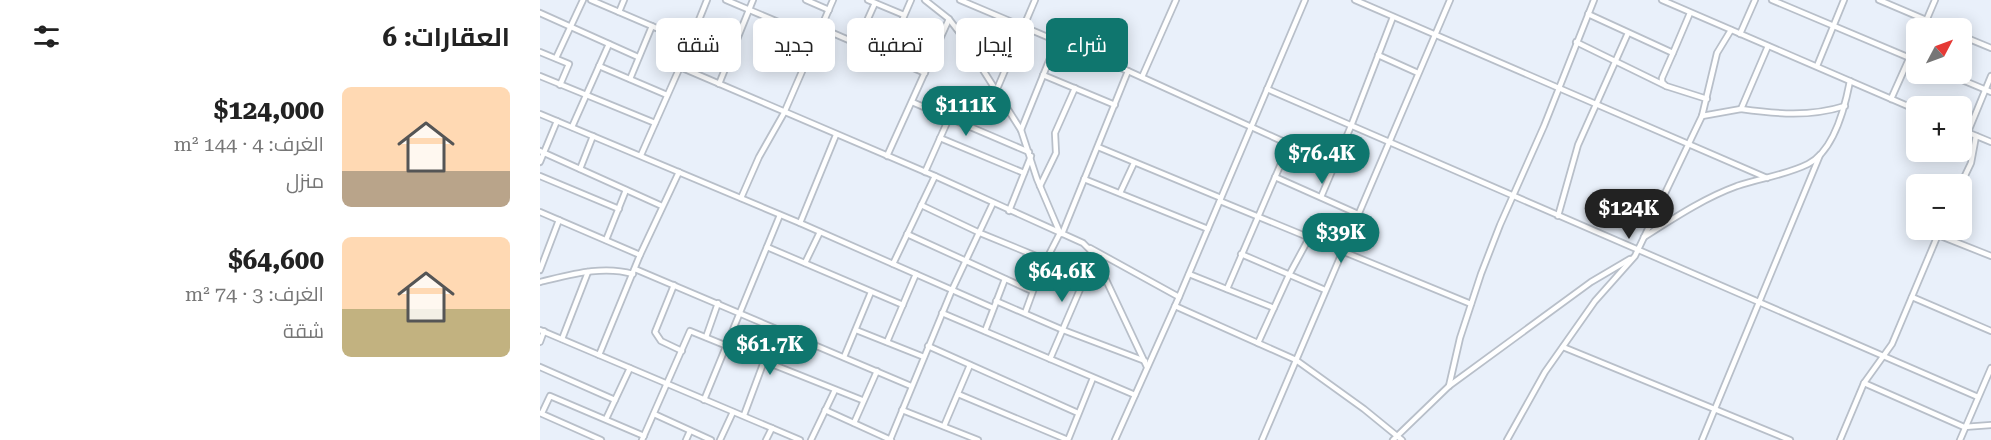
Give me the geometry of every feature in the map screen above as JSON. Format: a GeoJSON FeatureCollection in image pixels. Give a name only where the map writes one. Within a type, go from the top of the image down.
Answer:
{"type":"FeatureCollection","features":[{"type":"Feature","properties":{"kind":"street"},"geometry":{"type":"LineString","coordinates":[[556,58],[583,0]]}},
{"type":"Feature","properties":{"kind":"street"},"geometry":{"type":"LineString","coordinates":[[591,0],[656,28]]}},
{"type":"Feature","properties":{"kind":"street"},"geometry":{"type":"LineString","coordinates":[[619,12],[624,0]]}},
{"type":"Feature","properties":{"kind":"street"},"geometry":{"type":"LineString","coordinates":[[697,0],[706,2],[699,18]]}},
{"type":"Feature","properties":{"kind":"street"},"geometry":{"type":"LineString","coordinates":[[726,0],[768,18]]}},
{"type":"Feature","properties":{"kind":"street"},"geometry":{"type":"LineString","coordinates":[[719,84],[753,0]]}},
{"type":"Feature","properties":{"kind":"street"},"geometry":{"type":"LineString","coordinates":[[806,0],[829,10]]}},
{"type":"Feature","properties":{"kind":"street"},"geometry":{"type":"LineString","coordinates":[[825,18],[833,0]]}},
{"type":"Feature","properties":{"kind":"street"},"geometry":{"type":"LineString","coordinates":[[868,0],[904,15]]}},
{"type":"Feature","properties":{"kind":"street"},"geometry":{"type":"LineString","coordinates":[[903,18],[911,0]]}},
{"type":"Feature","properties":{"kind":"street"},"geometry":{"type":"LineString","coordinates":[[926,0],[949,19],[997,89],[1021,130],[1040,186],[1061,233]]}},
{"type":"Feature","properties":{"kind":"street"},"geometry":{"type":"LineString","coordinates":[[960,0],[1004,18]]}},
{"type":"Feature","properties":{"kind":"street"},"geometry":{"type":"LineString","coordinates":[[1027,18],[1035,0]]}},
{"type":"Feature","properties":{"kind":"street"},"geometry":{"type":"LineString","coordinates":[[1142,77],[1176,0]]}},
{"type":"Feature","properties":{"kind":"street"},"geometry":{"type":"LineString","coordinates":[[1115,440],[1179,297],[1305,0]]}},
{"type":"Feature","properties":{"kind":"street"},"geometry":{"type":"LineString","coordinates":[[1354,0],[1767,178]]}},
{"type":"Feature","properties":{"kind":"street"},"geometry":{"type":"LineString","coordinates":[[1262,440],[1450,0]]}},
{"type":"Feature","properties":{"kind":"street"},"geometry":{"type":"LineString","coordinates":[[1449,386],[1460,338],[1485,265],[1594,0]]}},
{"type":"Feature","properties":{"kind":"street"},"geometry":{"type":"LineString","coordinates":[[1664,0],[1906,105]]}},
{"type":"Feature","properties":{"kind":"street"},"geometry":{"type":"LineString","coordinates":[[1740,34],[1755,0]]}},
{"type":"Feature","properties":{"kind":"street"},"geometry":{"type":"LineString","coordinates":[[1772,0],[1906,56]]}},
{"type":"Feature","properties":{"kind":"street"},"geometry":{"type":"LineString","coordinates":[[1817,66],[1844,0]]}},
{"type":"Feature","properties":{"kind":"street"},"geometry":{"type":"LineString","coordinates":[[1880,0],[1921,18]]}},
{"type":"Feature","properties":{"kind":"street"},"geometry":{"type":"LineString","coordinates":[[1927,18],[1935,0]]}},
{"type":"Feature","properties":{"kind":"street"},"geometry":{"type":"LineString","coordinates":[[868,18],[875,3]]}},
{"type":"Feature","properties":{"kind":"street"},"geometry":{"type":"LineString","coordinates":[[540,13],[638,57]]}},
{"type":"Feature","properties":{"kind":"street"},"geometry":{"type":"LineString","coordinates":[[1666,86],[1662,78],[1690,13]]}},
{"type":"Feature","properties":{"kind":"street"},"geometry":{"type":"LineString","coordinates":[[1588,14],[1673,53]]}},
{"type":"Feature","properties":{"kind":"street"},"geometry":{"type":"LineString","coordinates":[[1321,197],[1393,17]]}},
{"type":"Feature","properties":{"kind":"street"},"geometry":{"type":"LineString","coordinates":[[944,30],[949,19]]}},
{"type":"Feature","properties":{"kind":"street"},"geometry":{"type":"LineString","coordinates":[[630,78],[652,26]]}},
{"type":"Feature","properties":{"kind":"street"},"geometry":{"type":"LineString","coordinates":[[1507,440],[1545,372],[1595,301],[1635,256],[1702,116],[1717,53],[1731,30]]}},
{"type":"Feature","properties":{"kind":"street"},"geometry":{"type":"LineString","coordinates":[[1558,216],[1578,146],[1628,33]]}},
{"type":"Feature","properties":{"kind":"street"},"geometry":{"type":"LineString","coordinates":[[1972,40],[1991,48]]}},
{"type":"Feature","properties":{"kind":"street"},"geometry":{"type":"LineString","coordinates":[[1576,42],[1666,86],[1707,99]]}},
{"type":"Feature","properties":{"kind":"street"},"geometry":{"type":"LineString","coordinates":[[572,127],[609,44]]}},
{"type":"Feature","properties":{"kind":"street"},"geometry":{"type":"LineString","coordinates":[[1741,109],[1768,46]]}},
{"type":"Feature","properties":{"kind":"street"},"geometry":{"type":"LineString","coordinates":[[540,52],[570,65],[560,85]]}},
{"type":"Feature","properties":{"kind":"street"},"geometry":{"type":"LineString","coordinates":[[1378,55],[1418,73]]}},
{"type":"Feature","properties":{"kind":"street"},"geometry":{"type":"LineString","coordinates":[[599,66],[667,96]]}},
{"type":"Feature","properties":{"kind":"street"},"geometry":{"type":"LineString","coordinates":[[1891,99],[1906,67]]}},
{"type":"Feature","properties":{"kind":"street"},"geometry":{"type":"LineString","coordinates":[[1021,130],[1046,68]]}},
{"type":"Feature","properties":{"kind":"street"},"geometry":{"type":"LineString","coordinates":[[1128,71],[1335,165]]}},
{"type":"Feature","properties":{"kind":"street"},"geometry":{"type":"LineString","coordinates":[[641,155],[678,72]]}},
{"type":"Feature","properties":{"kind":"street"},"geometry":{"type":"LineString","coordinates":[[691,72],[925,172],[1083,243],[1179,297]]}},
{"type":"Feature","properties":{"kind":"street"},"geometry":{"type":"LineString","coordinates":[[741,198],[759,157],[784,113],[801,72]]}},
{"type":"Feature","properties":{"kind":"street"},"geometry":{"type":"LineString","coordinates":[[887,156],[925,74],[921,72]]}},
{"type":"Feature","properties":{"kind":"street"},"geometry":{"type":"LineString","coordinates":[[997,89],[1004,72]]}},
{"type":"Feature","properties":{"kind":"street"},"geometry":{"type":"LineString","coordinates":[[1025,313],[1032,291],[1061,233],[1128,72]]}},
{"type":"Feature","properties":{"kind":"street"},"geometry":{"type":"LineString","coordinates":[[1043,75],[1115,105]]}},
{"type":"Feature","properties":{"kind":"street"},"geometry":{"type":"LineString","coordinates":[[540,76],[655,123]]}},
{"type":"Feature","properties":{"kind":"street"},"geometry":{"type":"LineString","coordinates":[[1972,124],[1988,91],[1991,76]]}},
{"type":"Feature","properties":{"kind":"street"},"geometry":{"type":"LineString","coordinates":[[1702,440],[1820,155],[1840,122],[1850,81]]}},
{"type":"Feature","properties":{"kind":"street"},"geometry":{"type":"LineString","coordinates":[[1972,84],[1988,91]]}},
{"type":"Feature","properties":{"kind":"street"},"geometry":{"type":"LineString","coordinates":[[1040,186],[1056,153],[1055,134],[1075,88]]}},
{"type":"Feature","properties":{"kind":"street"},"geometry":{"type":"LineString","coordinates":[[1267,89],[1978,397]]}},
{"type":"Feature","properties":{"kind":"street"},"geometry":{"type":"LineString","coordinates":[[912,102],[1030,154]]}},
{"type":"Feature","properties":{"kind":"street"},"geometry":{"type":"LineString","coordinates":[[1702,116],[1741,109],[1779,114],[1809,114],[1845,106]]}},
{"type":"Feature","properties":{"kind":"street"},"geometry":{"type":"LineString","coordinates":[[540,114],[800,223],[993,308]]}},
{"type":"Feature","properties":{"kind":"street"},"geometry":{"type":"LineString","coordinates":[[925,172],[949,118]]}},
{"type":"Feature","properties":{"kind":"street"},"geometry":{"type":"LineString","coordinates":[[540,162],[542,152],[557,121]]}},
{"type":"Feature","properties":{"kind":"street"},"geometry":{"type":"LineString","coordinates":[[1972,134],[1991,142]]}},
{"type":"Feature","properties":{"kind":"street"},"geometry":{"type":"LineString","coordinates":[[800,223],[836,135]]}},
{"type":"Feature","properties":{"kind":"street"},"geometry":{"type":"LineString","coordinates":[[580,169],[593,136]]}},
{"type":"Feature","properties":{"kind":"street"},"geometry":{"type":"LineString","coordinates":[[1966,174],[1971,163],[1976,136]]}},
{"type":"Feature","properties":{"kind":"street"},"geometry":{"type":"LineString","coordinates":[[940,138],[1024,173]]}},
{"type":"Feature","properties":{"kind":"street"},"geometry":{"type":"LineString","coordinates":[[1227,289],[1289,145]]}},
{"type":"Feature","properties":{"kind":"street"},"geometry":{"type":"LineString","coordinates":[[1098,147],[1342,252],[1471,304]]}},
{"type":"Feature","properties":{"kind":"street"},"geometry":{"type":"LineString","coordinates":[[542,152],[662,206]]}},
{"type":"Feature","properties":{"kind":"street"},"geometry":{"type":"LineString","coordinates":[[1009,211],[1030,154]]}},
{"type":"Feature","properties":{"kind":"street"},"geometry":{"type":"LineString","coordinates":[[1642,238],[1686,210],[1714,196],[1737,186],[1810,163],[1820,155]]}},
{"type":"Feature","properties":{"kind":"street"},"geometry":{"type":"LineString","coordinates":[[1120,193],[1134,163]]}},
{"type":"Feature","properties":{"kind":"street"},"geometry":{"type":"LineString","coordinates":[[599,354],[640,255],[679,172]]}},
{"type":"Feature","properties":{"kind":"street"},"geometry":{"type":"LineString","coordinates":[[540,176],[619,209]]}},
{"type":"Feature","properties":{"kind":"street"},"geometry":{"type":"LineString","coordinates":[[893,264],[934,176]]}},
{"type":"Feature","properties":{"kind":"street"},"geometry":{"type":"LineString","coordinates":[[1275,177],[1358,214]]}},
{"type":"Feature","properties":{"kind":"street"},"geometry":{"type":"LineString","coordinates":[[1084,179],[1208,229]]}},
{"type":"Feature","properties":{"kind":"street"},"geometry":{"type":"LineString","coordinates":[[606,240],[626,190]]}},
{"type":"Feature","properties":{"kind":"street"},"geometry":{"type":"LineString","coordinates":[[825,410],[890,440],[942,313],[993,203]]}},
{"type":"Feature","properties":{"kind":"street"},"geometry":{"type":"LineString","coordinates":[[921,205],[980,233],[1087,275]]}},
{"type":"Feature","properties":{"kind":"street"},"geometry":{"type":"LineString","coordinates":[[540,212],[640,255]]}},
{"type":"Feature","properties":{"kind":"street"},"geometry":{"type":"LineString","coordinates":[[704,399],[728,346],[780,215]]}},
{"type":"Feature","properties":{"kind":"street"},"geometry":{"type":"LineString","coordinates":[[540,270],[559,220]]}},
{"type":"Feature","properties":{"kind":"street"},"geometry":{"type":"LineString","coordinates":[[805,263],[820,232]]}},
{"type":"Feature","properties":{"kind":"street"},"geometry":{"type":"LineString","coordinates":[[907,234],[1032,291]]}},
{"type":"Feature","properties":{"kind":"street"},"geometry":{"type":"LineString","coordinates":[[1258,343],[1289,275],[1309,238]]}},
{"type":"Feature","properties":{"kind":"street"},"geometry":{"type":"LineString","coordinates":[[1840,440],[1864,383],[1892,344],[1936,240]]}},
{"type":"Feature","properties":{"kind":"street"},"geometry":{"type":"LineString","coordinates":[[1956,240],[1991,256]]}},
{"type":"Feature","properties":{"kind":"street"},"geometry":{"type":"LineString","coordinates":[[1083,243],[1094,257],[1147,366]]}},
{"type":"Feature","properties":{"kind":"street"},"geometry":{"type":"LineString","coordinates":[[767,247],[903,305]]}},
{"type":"Feature","properties":{"kind":"street"},"geometry":{"type":"LineString","coordinates":[[1241,254],[1325,290]]}},
{"type":"Feature","properties":{"kind":"street"},"geometry":{"type":"LineString","coordinates":[[1395,438],[1449,386],[1591,282],[1635,256]]}},
{"type":"Feature","properties":{"kind":"street"},"geometry":{"type":"LineString","coordinates":[[1050,359],[1094,257]]}},
{"type":"Feature","properties":{"kind":"street"},"geometry":{"type":"LineString","coordinates":[[540,282],[588,272],[634,271],[718,303],[911,386]]}},
{"type":"Feature","properties":{"kind":"street"},"geometry":{"type":"LineString","coordinates":[[562,339],[588,272]]}},
{"type":"Feature","properties":{"kind":"street"},"geometry":{"type":"LineString","coordinates":[[1189,273],[1274,308]]}},
{"type":"Feature","properties":{"kind":"street"},"geometry":{"type":"LineString","coordinates":[[887,342],[916,274]]}},
{"type":"Feature","properties":{"kind":"street"},"geometry":{"type":"LineString","coordinates":[[985,331],[1005,279]]}},
{"type":"Feature","properties":{"kind":"street"},"geometry":{"type":"LineString","coordinates":[[674,285],[655,332],[661,341],[682,351]]}},
{"type":"Feature","properties":{"kind":"street"},"geometry":{"type":"LineString","coordinates":[[844,357],[871,292]]}},
{"type":"Feature","properties":{"kind":"street"},"geometry":{"type":"LineString","coordinates":[[1912,297],[1991,331]]}},
{"type":"Feature","properties":{"kind":"street"},"geometry":{"type":"LineString","coordinates":[[996,301],[1144,361]]}},
{"type":"Feature","properties":{"kind":"street"},"geometry":{"type":"LineString","coordinates":[[706,337],[718,303]]}},
{"type":"Feature","properties":{"kind":"street"},"geometry":{"type":"LineString","coordinates":[[1175,306],[1296,360],[1364,409],[1395,438],[1402,440]]}},
{"type":"Feature","properties":{"kind":"street"},"geometry":{"type":"LineString","coordinates":[[942,313],[1135,395]]}},
{"type":"Feature","properties":{"kind":"street"},"geometry":{"type":"LineString","coordinates":[[744,415],[776,329]]}},
{"type":"Feature","properties":{"kind":"street"},"geometry":{"type":"LineString","coordinates":[[540,342],[542,330],[800,440]]}},
{"type":"Feature","properties":{"kind":"street"},"geometry":{"type":"LineString","coordinates":[[599,440],[541,413],[550,396],[643,438],[690,330],[728,346]]}},
{"type":"Feature","properties":{"kind":"street"},"geometry":{"type":"LineString","coordinates":[[856,330],[924,357]]}},
{"type":"Feature","properties":{"kind":"street"},"geometry":{"type":"LineString","coordinates":[[928,346],[1078,414]]}},
{"type":"Feature","properties":{"kind":"street"},"geometry":{"type":"LineString","coordinates":[[1563,347],[1790,440]]}},
{"type":"Feature","properties":{"kind":"street"},"geometry":{"type":"LineString","coordinates":[[764,361],[862,400]]}},
{"type":"Feature","properties":{"kind":"street"},"geometry":{"type":"LineString","coordinates":[[944,426],[970,365]]}},
{"type":"Feature","properties":{"kind":"street"},"geometry":{"type":"LineString","coordinates":[[540,367],[615,400]]}},
{"type":"Feature","properties":{"kind":"street"},"geometry":{"type":"LineString","coordinates":[[606,420],[630,368]]}},
{"type":"Feature","properties":{"kind":"street"},"geometry":{"type":"LineString","coordinates":[[1960,440],[1991,368]]}},
{"type":"Feature","properties":{"kind":"street"},"geometry":{"type":"LineString","coordinates":[[854,423],[862,400],[877,371]]}},
{"type":"Feature","properties":{"kind":"street"},"geometry":{"type":"LineString","coordinates":[[958,394],[1068,440],[1093,378]]}},
{"type":"Feature","properties":{"kind":"street"},"geometry":{"type":"LineString","coordinates":[[1864,383],[1964,427],[1991,425]]}},
{"type":"Feature","properties":{"kind":"street"},"geometry":{"type":"LineString","coordinates":[[811,440],[835,390]]}},
{"type":"Feature","properties":{"kind":"street"},"geometry":{"type":"LineString","coordinates":[[902,410],[978,440]]}},
{"type":"Feature","properties":{"kind":"street"},"geometry":{"type":"LineString","coordinates":[[720,440],[733,412]]}},
{"type":"Feature","properties":{"kind":"street"},"geometry":{"type":"LineString","coordinates":[[654,414],[711,440]]}},
{"type":"Feature","properties":{"kind":"street"},"geometry":{"type":"LineString","coordinates":[[766,440],[771,428]]}},
{"type":"Feature","properties":{"kind":"street"},"geometry":{"type":"LineString","coordinates":[[686,440],[690,431]]}}]}
